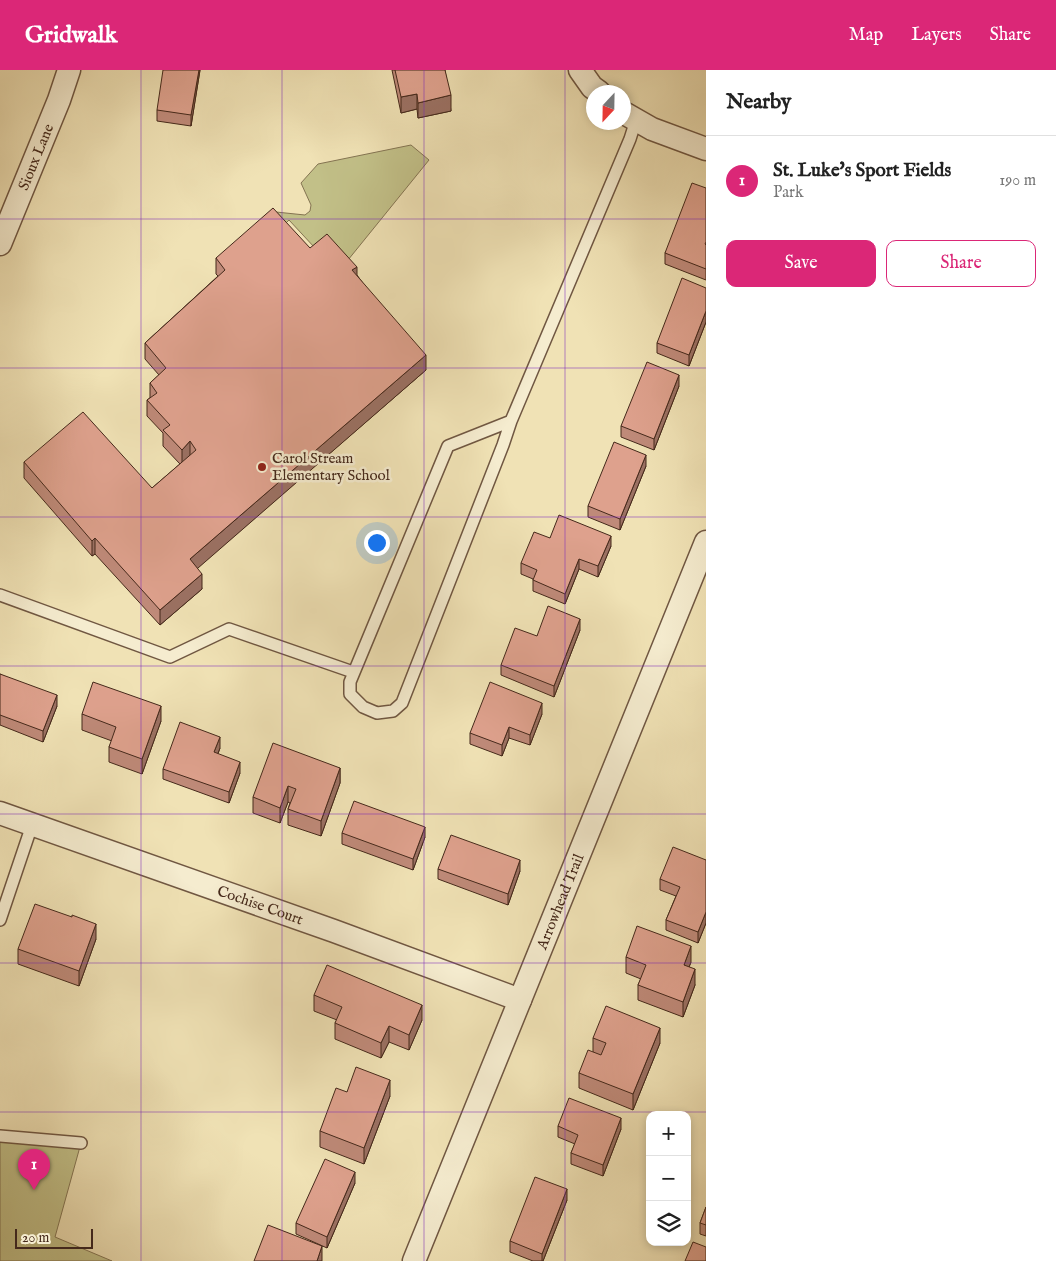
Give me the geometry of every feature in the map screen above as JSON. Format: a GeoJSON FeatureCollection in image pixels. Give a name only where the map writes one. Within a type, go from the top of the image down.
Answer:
{"type":"FeatureCollection","features":[{"type":"Feature","properties":{"kind":"street","name":"Sioux Lane"},"geometry":{"type":"LineString","coordinates":[[0,244],[59,100],[69,70]]}},
{"type":"Feature","properties":{"kind":"street"},"geometry":{"type":"LineString","coordinates":[[580,70],[591,85]]}},
{"type":"Feature","properties":{"kind":"street"},"geometry":{"type":"LineString","coordinates":[[631,117],[652,129],[706,149]]}},
{"type":"Feature","properties":{"kind":"street","name":"Arrowhead Trail"},"geometry":{"type":"LineString","coordinates":[[414,1261],[706,542]]}},
{"type":"Feature","properties":{"kind":"street","name":"Cochise Court"},"geometry":{"type":"LineString","coordinates":[[0,814],[334,931],[520,1000]]}},
{"type":"Feature","properties":{"kind":"lane"},"geometry":{"type":"LineString","coordinates":[[511,421],[448,446],[353,672],[350,682],[350,694],[363,707],[377,713],[393,711],[402,703],[511,421],[630,139],[630,130]]}},
{"type":"Feature","properties":{"kind":"lane"},"geometry":{"type":"LineString","coordinates":[[0,595],[170,657],[229,629],[353,672]]}},
{"type":"Feature","properties":{"kind":"lane"},"geometry":{"type":"LineString","coordinates":[[0,920],[32,825]]}},
{"type":"Feature","properties":{"kind":"lane"},"geometry":{"type":"LineString","coordinates":[[0,1136],[81,1143]]}},
{"type":"Feature","properties":{"kind":"shaded area"},"geometry":{"type":"Polygon","coordinates":[[[411,145],[429,160],[348,260],[315,248],[289,220],[286,223],[276,212],[305,215],[310,211],[311,205],[301,183],[318,164],[411,145]]]}},
{"type":"Feature","properties":{"kind":"shaded area"},"geometry":{"type":"Polygon","coordinates":[[[0,1133],[81,1143],[55,1237],[112,1261],[0,1261],[0,1133]]]}},
{"type":"Feature","properties":{"kind":"building"},"geometry":{"type":"Polygon","coordinates":[[[163,70],[199,70],[191,115],[157,110],[163,70]]]}},
{"type":"Feature","properties":{"kind":"building"},"geometry":{"type":"Polygon","coordinates":[[[395,70],[445,70],[451,95],[418,103],[417,94],[401,97],[395,70]]]}},
{"type":"Feature","properties":{"kind":"building"},"geometry":{"type":"Polygon","coordinates":[[[692,183],[706,188],[706,269],[665,253],[692,183]]]}},
{"type":"Feature","properties":{"kind":"building","name":"Carol Stream Elementary School"},"geometry":{"type":"Polygon","coordinates":[[[273,208],[310,248],[327,234],[357,267],[352,270],[426,355],[190,559],[202,574],[160,610],[95,538],[92,541],[24,462],[83,412],[152,488],[196,450],[190,441],[182,450],[163,430],[170,425],[147,400],[157,393],[150,383],[166,368],[145,343],[225,270],[216,258],[273,208]]]}},
{"type":"Feature","properties":{"kind":"building"},"geometry":{"type":"Polygon","coordinates":[[[682,278],[706,288],[706,311],[689,355],[657,343],[682,278]]]}},
{"type":"Feature","properties":{"kind":"building"},"geometry":{"type":"Polygon","coordinates":[[[647,362],[679,375],[654,439],[621,426],[647,362]]]}},
{"type":"Feature","properties":{"kind":"building"},"geometry":{"type":"Polygon","coordinates":[[[614,442],[646,455],[620,519],[588,506],[614,442]]]}},
{"type":"Feature","properties":{"kind":"building"},"geometry":{"type":"Polygon","coordinates":[[[559,515],[611,536],[598,566],[579,559],[565,594],[533,580],[537,570],[521,563],[534,532],[550,538],[559,515]]]}},
{"type":"Feature","properties":{"kind":"building"},"geometry":{"type":"Polygon","coordinates":[[[548,606],[580,619],[554,686],[501,665],[515,628],[537,636],[548,606]]]}},
{"type":"Feature","properties":{"kind":"building"},"geometry":{"type":"Polygon","coordinates":[[[0,674],[57,695],[43,731],[0,715],[0,674]]]}},
{"type":"Feature","properties":{"kind":"building"},"geometry":{"type":"Polygon","coordinates":[[[93,682],[161,706],[142,759],[109,747],[116,727],[82,714],[93,682]]]}},
{"type":"Feature","properties":{"kind":"building"},"geometry":{"type":"Polygon","coordinates":[[[490,682],[542,703],[530,735],[509,727],[502,745],[470,733],[490,682]]]}},
{"type":"Feature","properties":{"kind":"building"},"geometry":{"type":"Polygon","coordinates":[[[180,722],[220,737],[214,752],[240,762],[229,792],[163,769],[180,722]]]}},
{"type":"Feature","properties":{"kind":"building"},"geometry":{"type":"Polygon","coordinates":[[[273,743],[340,768],[321,821],[288,809],[296,789],[288,786],[280,808],[253,797],[273,743]]]}},
{"type":"Feature","properties":{"kind":"building"},"geometry":{"type":"Polygon","coordinates":[[[354,801],[425,827],[413,859],[342,833],[354,801]]]}},
{"type":"Feature","properties":{"kind":"building"},"geometry":{"type":"Polygon","coordinates":[[[451,835],[520,860],[508,894],[438,869],[451,835]]]}},
{"type":"Feature","properties":{"kind":"building"},"geometry":{"type":"Polygon","coordinates":[[[673,847],[706,860],[706,912],[698,932],[666,920],[680,887],[660,879],[673,847]]]}},
{"type":"Feature","properties":{"kind":"building"},"geometry":{"type":"Polygon","coordinates":[[[35,904],[96,924],[79,971],[18,949],[35,904]]]}},
{"type":"Feature","properties":{"kind":"building"},"geometry":{"type":"Polygon","coordinates":[[[637,926],[691,946],[684,965],[695,969],[683,1002],[638,985],[646,965],[626,957],[637,926]]]}},
{"type":"Feature","properties":{"kind":"building"},"geometry":{"type":"Polygon","coordinates":[[[327,965],[422,1005],[409,1035],[389,1026],[381,1043],[335,1023],[342,1007],[314,995],[327,965]]]}},
{"type":"Feature","properties":{"kind":"building"},"geometry":{"type":"Polygon","coordinates":[[[606,1006],[660,1028],[633,1094],[579,1073],[588,1050],[601,1055],[606,1043],[593,1038],[606,1006]]]}},
{"type":"Feature","properties":{"kind":"building"},"geometry":{"type":"Polygon","coordinates":[[[356,1067],[390,1080],[364,1148],[320,1131],[336,1088],[347,1092],[356,1067]]]}},
{"type":"Feature","properties":{"kind":"building"},"geometry":{"type":"Polygon","coordinates":[[[569,1098],[621,1118],[603,1165],[571,1153],[578,1135],[558,1126],[569,1098]]]}},
{"type":"Feature","properties":{"kind":"building"},"geometry":{"type":"Polygon","coordinates":[[[325,1159],[355,1172],[327,1237],[296,1223],[325,1159]]]}},
{"type":"Feature","properties":{"kind":"building"},"geometry":{"type":"Polygon","coordinates":[[[535,1177],[567,1189],[542,1254],[510,1241],[535,1177]]]}},
{"type":"Feature","properties":{"kind":"building"},"geometry":{"type":"Polygon","coordinates":[[[706,1207],[706,1225],[700,1223],[706,1207]]]}},
{"type":"Feature","properties":{"kind":"building"},"geometry":{"type":"Polygon","coordinates":[[[268,1225],[322,1246],[317,1261],[254,1261],[268,1225]]]}},
{"type":"Feature","properties":{"kind":"building"},"geometry":{"type":"Polygon","coordinates":[[[693,1242],[706,1247],[706,1261],[685,1261],[693,1242]]]}},
{"type":"Feature","properties":{"kind":"place","name":"Carol Stream Elementary School"},"geometry":{"type":"Point","coordinates":[262,467]}},
{"type":"Feature","properties":{"kind":"place","name":"St. Luke's Sport Fields"},"geometry":{"type":"Point","coordinates":[34,1190]}}]}
